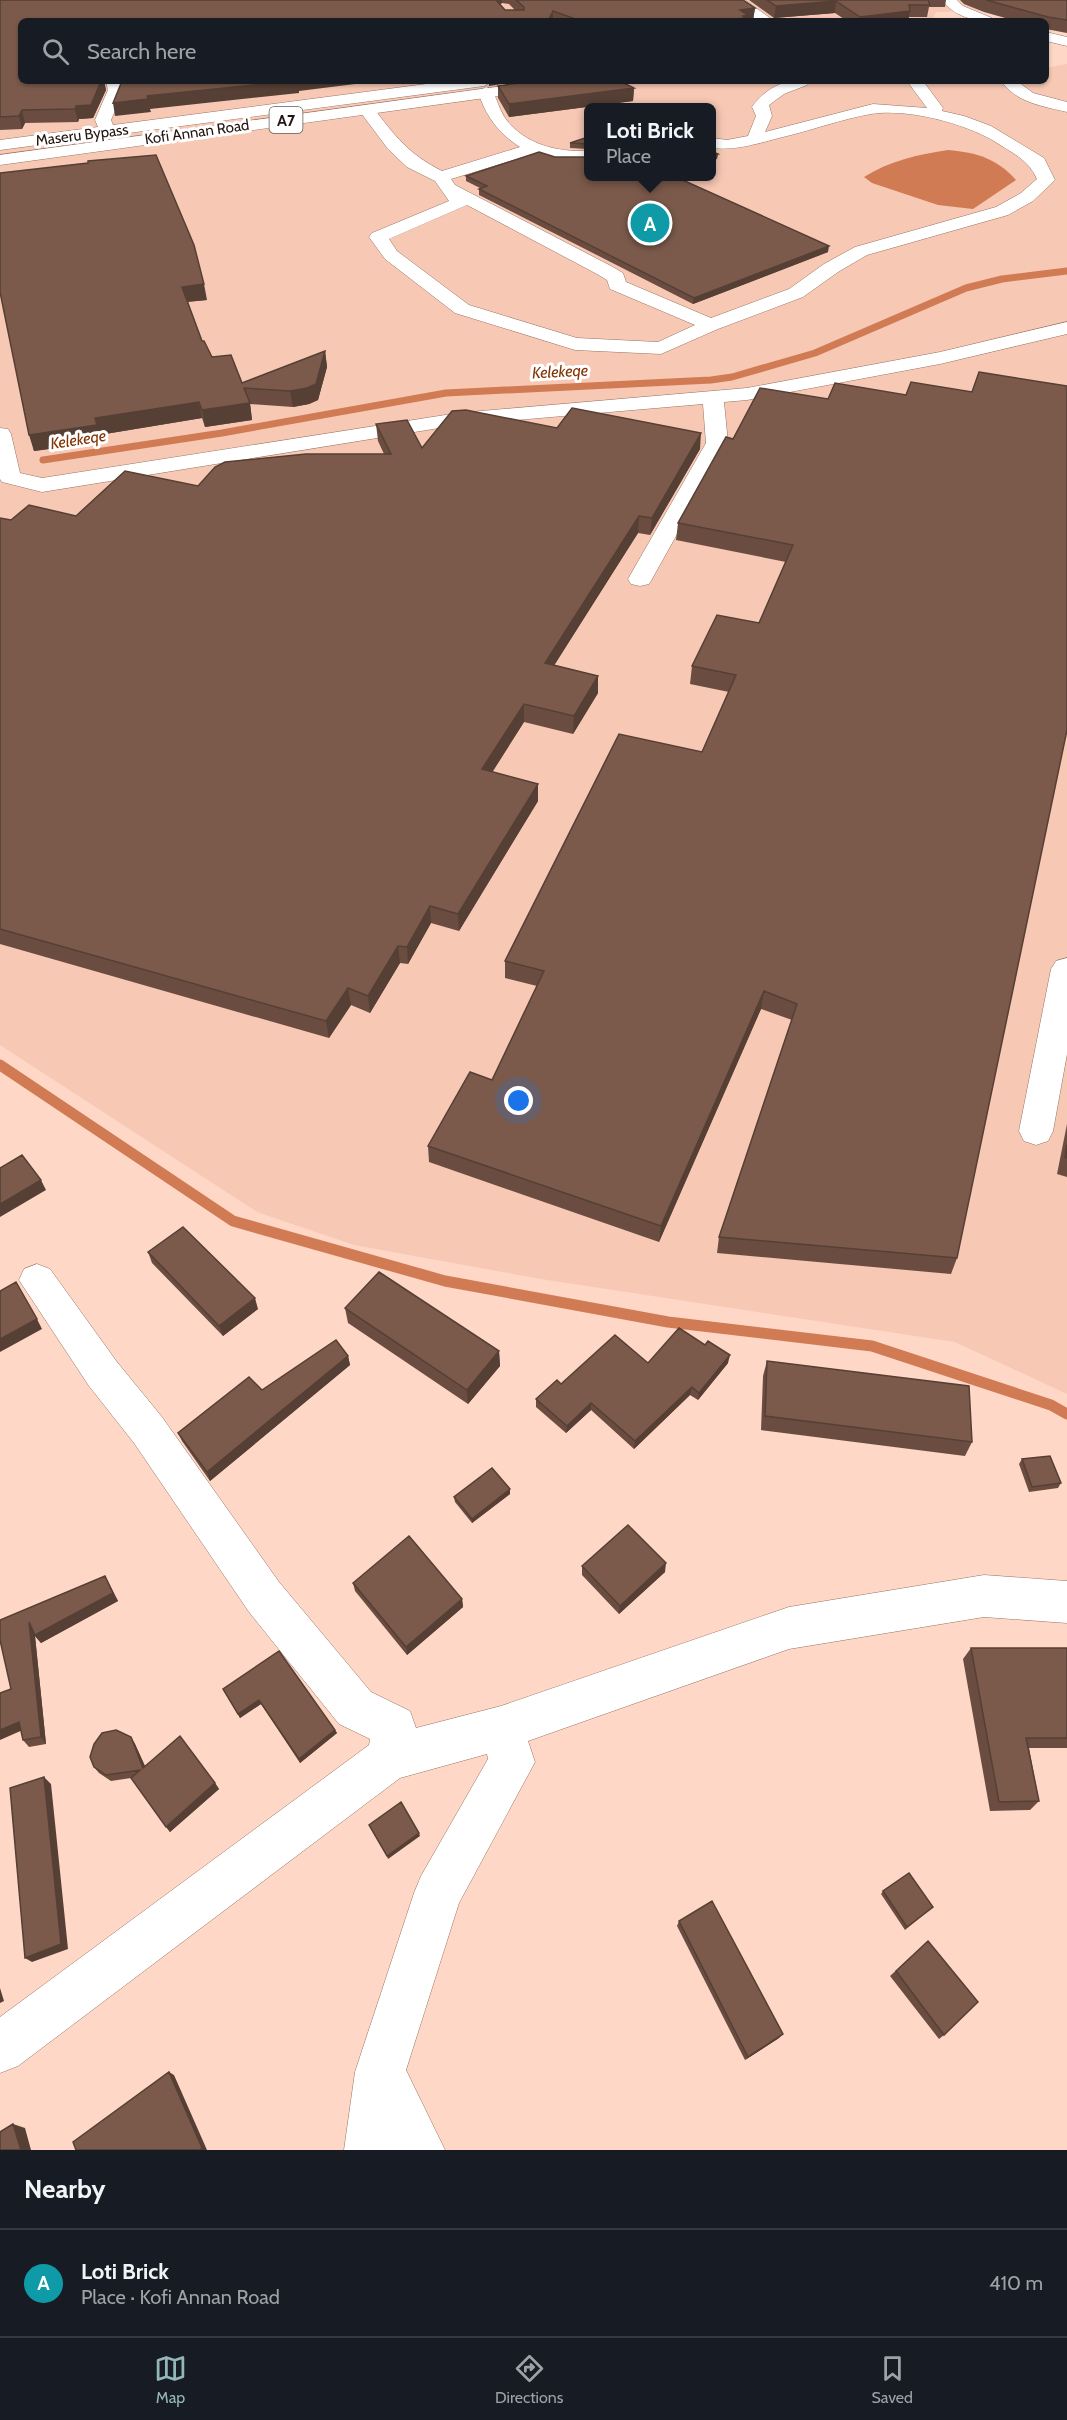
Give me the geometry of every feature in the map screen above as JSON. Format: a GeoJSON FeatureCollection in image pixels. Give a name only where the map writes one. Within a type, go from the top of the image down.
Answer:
{"type":"FeatureCollection","features":[{"type":"Feature","properties":{"kind":"street"},"geometry":{"type":"LineString","coordinates":[[736,0],[763,18]]}},
{"type":"Feature","properties":{"kind":"street"},"geometry":{"type":"LineString","coordinates":[[956,10],[979,18]]}},
{"type":"Feature","properties":{"kind":"street"},"geometry":{"type":"LineString","coordinates":[[1049,39],[1067,42]]}},
{"type":"Feature","properties":{"kind":"street"},"geometry":{"type":"LineString","coordinates":[[1049,49],[1067,49]]}},
{"type":"Feature","properties":{"kind":"street"},"geometry":{"type":"LineString","coordinates":[[108,132],[103,120],[116,90],[115,84]]}},
{"type":"Feature","properties":{"kind":"street","name":"Kofi Annan Road"},"geometry":{"type":"LineString","coordinates":[[0,160],[366,109],[485,86],[520,84]]}},
{"type":"Feature","properties":{"kind":"street"},"geometry":{"type":"LineString","coordinates":[[917,84],[935,108],[934,114]]}},
{"type":"Feature","properties":{"kind":"street"},"geometry":{"type":"LineString","coordinates":[[1011,84],[1029,98],[1067,107]]}},
{"type":"Feature","properties":{"kind":"street"},"geometry":{"type":"LineString","coordinates":[[756,139],[757,130],[764,116],[760,107],[765,98],[783,88],[807,85]]}},
{"type":"Feature","properties":{"kind":"street"},"geometry":{"type":"LineString","coordinates":[[485,86],[488,103],[497,119],[510,134],[534,148],[554,155],[584,156]]}},
{"type":"Feature","properties":{"kind":"street","name":"Maseru Bypass"},"geometry":{"type":"LineString","coordinates":[[0,145],[485,86]]}},
{"type":"Feature","properties":{"kind":"street"},"geometry":{"type":"LineString","coordinates":[[445,183],[459,203],[378,237],[391,255],[462,309],[575,344],[661,348],[711,325],[796,293],[831,268],[861,251],[1002,211],[1027,197],[1046,180],[1038,162],[985,129],[958,119],[916,111],[839,105],[829,101]]}},
{"type":"Feature","properties":{"kind":"street"},"geometry":{"type":"LineString","coordinates":[[366,109],[394,146],[413,163],[616,277],[617,285],[711,325]]}},
{"type":"Feature","properties":{"kind":"street"},"geometry":{"type":"LineString","coordinates":[[716,144],[727,145],[756,139],[873,109]]}},
{"type":"Feature","properties":{"kind":"street"},"geometry":{"type":"LineString","coordinates":[[445,183],[534,148]]}},
{"type":"Feature","properties":{"kind":"street"},"geometry":{"type":"LineString","coordinates":[[0,434],[10,477],[42,485],[458,419],[747,394],[1061,333]]}},
{"type":"Feature","properties":{"kind":"street"},"geometry":{"type":"LineString","coordinates":[[640,579],[717,443],[713,396]]}},
{"type":"Feature","properties":{"kind":"street"},"geometry":{"type":"LineString","coordinates":[[1036,1131],[1067,969]]}},
{"type":"Feature","properties":{"kind":"street"},"geometry":{"type":"LineString","coordinates":[[37,1280],[103,1374],[148,1430],[264,1597],[355,1708],[394,1727],[389,1758]]}},
{"type":"Feature","properties":{"kind":"street"},"geometry":{"type":"LineString","coordinates":[[0,2048],[389,1758],[467,1735],[501,1728],[789,1628],[984,1596],[1067,1602]]}},
{"type":"Feature","properties":{"kind":"street"},"geometry":{"type":"LineString","coordinates":[[370,2150],[380,2072],[438,1893],[512,1762],[501,1728]]}},
{"type":"Feature","properties":{"kind":"street"},"geometry":{"type":"LineString","coordinates":[[380,2072],[419,2150]]}},
{"type":"Feature","properties":{"kind":"shaded area"},"geometry":{"type":"Polygon","coordinates":[[[0,0],[1067,0],[1067,33],[1056,31],[1059,25],[1049,22],[1049,18],[1030,18],[992,11],[936,12],[933,18],[18,18],[18,84],[1049,84],[1049,67],[1067,64],[1067,1394],[955,1342],[541,1279],[354,1245],[257,1212],[0,1045],[0,0]]]}},
{"type":"Feature","properties":{"kind":"shaded area"},"geometry":{"type":"Polygon","coordinates":[[[948,150],[986,158],[1001,166],[1016,180],[973,209],[938,205],[872,183],[864,177],[905,159],[948,150]]]}},
{"type":"Feature","properties":{"kind":"building"},"geometry":{"type":"Polygon","coordinates":[[[0,0],[496,0],[505,10],[524,10],[524,7],[516,0],[743,0],[755,8],[740,10],[748,15],[743,16],[745,18],[573,18],[553,11],[550,18],[18,18],[18,84],[100,84],[91,105],[76,106],[75,109],[22,110],[19,116],[0,117],[0,0]]]}},
{"type":"Feature","properties":{"kind":"building"},"geometry":{"type":"Polygon","coordinates":[[[767,0],[928,0],[930,5],[909,5],[910,11],[860,17],[836,1],[776,6],[767,0]]]}},
{"type":"Feature","properties":{"kind":"building"},"geometry":{"type":"Polygon","coordinates":[[[986,0],[1067,0],[1067,20],[1048,17],[986,0]]]}},
{"type":"Feature","properties":{"kind":"building"},"geometry":{"type":"Polygon","coordinates":[[[121,84],[264,84],[147,96],[148,99],[113,103],[121,84]]]}},
{"type":"Feature","properties":{"kind":"building"},"geometry":{"type":"Polygon","coordinates":[[[626,84],[634,88],[509,104],[498,86],[626,84]]]}},
{"type":"Feature","properties":{"kind":"building"},"geometry":{"type":"Polygon","coordinates":[[[584,138],[584,144],[570,143],[584,138]]]}},
{"type":"Feature","properties":{"kind":"building"},"geometry":{"type":"Polygon","coordinates":[[[539,152],[555,157],[584,157],[584,181],[685,181],[829,246],[694,298],[479,189],[487,186],[466,176],[539,152]]]}},
{"type":"Feature","properties":{"kind":"building"},"geometry":{"type":"Polygon","coordinates":[[[156,155],[194,245],[204,284],[182,287],[202,341],[212,357],[231,355],[242,383],[325,351],[316,384],[290,391],[244,388],[250,403],[202,410],[199,402],[95,418],[97,425],[29,435],[0,292],[0,173],[88,163],[88,161],[156,155]]]}},
{"type":"Feature","properties":{"kind":"building"},"geometry":{"type":"Polygon","coordinates":[[[979,372],[1067,386],[1067,730],[957,1258],[719,1237],[797,1004],[764,991],[661,1226],[428,1146],[470,1072],[492,1080],[544,971],[505,961],[619,734],[702,752],[736,675],[692,666],[717,615],[759,623],[793,545],[678,523],[726,437],[733,439],[760,388],[828,399],[835,383],[906,395],[911,382],[972,392],[979,372]]]}},
{"type":"Feature","properties":{"kind":"building"},"geometry":{"type":"Polygon","coordinates":[[[572,408],[701,433],[652,518],[639,516],[545,663],[598,676],[574,716],[524,704],[482,769],[538,784],[458,914],[430,906],[407,947],[398,946],[368,996],[348,988],[326,1021],[0,929],[0,518],[11,520],[29,505],[76,516],[125,471],[198,486],[215,467],[225,462],[306,454],[391,454],[376,424],[407,420],[422,448],[452,411],[466,410],[557,428],[572,408]]]}},
{"type":"Feature","properties":{"kind":"building"},"geometry":{"type":"Polygon","coordinates":[[[22,1155],[41,1180],[0,1204],[0,1168],[22,1155]]]}},
{"type":"Feature","properties":{"kind":"building"},"geometry":{"type":"Polygon","coordinates":[[[183,1227],[255,1298],[219,1326],[148,1252],[183,1227]]]}},
{"type":"Feature","properties":{"kind":"building"},"geometry":{"type":"Polygon","coordinates":[[[379,1272],[499,1351],[467,1390],[345,1308],[379,1272]]]}},
{"type":"Feature","properties":{"kind":"building"},"geometry":{"type":"Polygon","coordinates":[[[16,1282],[37,1319],[0,1339],[0,1291],[16,1282]]]}},
{"type":"Feature","properties":{"kind":"building"},"geometry":{"type":"Polygon","coordinates":[[[679,1328],[705,1345],[708,1341],[730,1355],[699,1393],[692,1387],[635,1441],[591,1403],[567,1426],[536,1399],[557,1380],[561,1384],[615,1335],[648,1363],[679,1328]]]}},
{"type":"Feature","properties":{"kind":"building"},"geometry":{"type":"Polygon","coordinates":[[[336,1340],[348,1356],[207,1472],[178,1433],[249,1377],[262,1390],[336,1340]]]}},
{"type":"Feature","properties":{"kind":"building"},"geometry":{"type":"Polygon","coordinates":[[[767,1361],[969,1386],[972,1442],[765,1416],[767,1361]]]}},
{"type":"Feature","properties":{"kind":"building"},"geometry":{"type":"Polygon","coordinates":[[[1050,1456],[1061,1483],[1032,1487],[1022,1459],[1050,1456]]]}},
{"type":"Feature","properties":{"kind":"building"},"geometry":{"type":"Polygon","coordinates":[[[492,1468],[510,1489],[472,1519],[454,1497],[492,1468]]]}},
{"type":"Feature","properties":{"kind":"building"},"geometry":{"type":"Polygon","coordinates":[[[628,1525],[666,1563],[620,1606],[582,1566],[628,1525]]]}},
{"type":"Feature","properties":{"kind":"building"},"geometry":{"type":"Polygon","coordinates":[[[409,1536],[462,1599],[406,1647],[353,1583],[409,1536]]]}},
{"type":"Feature","properties":{"kind":"building"},"geometry":{"type":"Polygon","coordinates":[[[105,1576],[113,1593],[35,1635],[29,1622],[41,1737],[23,1740],[19,1722],[0,1730],[0,1693],[11,1689],[0,1640],[0,1620],[105,1576]]]}},
{"type":"Feature","properties":{"kind":"building"},"geometry":{"type":"Polygon","coordinates":[[[971,1648],[1067,1648],[1067,1738],[1026,1738],[1039,1801],[999,1802],[971,1648]]]}},
{"type":"Feature","properties":{"kind":"building"},"geometry":{"type":"Polygon","coordinates":[[[279,1651],[335,1730],[299,1759],[259,1700],[238,1714],[223,1689],[279,1651]]]}},
{"type":"Feature","properties":{"kind":"building"},"geometry":{"type":"Polygon","coordinates":[[[116,1730],[131,1737],[143,1768],[180,1736],[215,1783],[166,1827],[131,1778],[140,1770],[106,1775],[94,1767],[90,1757],[94,1744],[102,1733],[116,1730]]]}},
{"type":"Feature","properties":{"kind":"building"},"geometry":{"type":"Polygon","coordinates":[[[44,1777],[61,1944],[25,1958],[10,1788],[44,1777]]]}},
{"type":"Feature","properties":{"kind":"building"},"geometry":{"type":"Polygon","coordinates":[[[401,1802],[419,1833],[387,1856],[369,1825],[401,1802]]]}},
{"type":"Feature","properties":{"kind":"building"},"geometry":{"type":"Polygon","coordinates":[[[909,1873],[933,1907],[907,1927],[883,1891],[909,1873]]]}},
{"type":"Feature","properties":{"kind":"building"},"geometry":{"type":"Polygon","coordinates":[[[712,1901],[783,2034],[748,2057],[679,1921],[712,1901]]]}},
{"type":"Feature","properties":{"kind":"building"},"geometry":{"type":"Polygon","coordinates":[[[928,1941],[978,2002],[944,2035],[896,1971],[928,1941]]]}},
{"type":"Feature","properties":{"kind":"building"},"geometry":{"type":"Polygon","coordinates":[[[169,2072],[202,2148],[200,2150],[76,2150],[73,2142],[169,2072]]]}},
{"type":"Feature","properties":{"kind":"building"},"geometry":{"type":"Polygon","coordinates":[[[13,2124],[21,2150],[0,2150],[0,2132],[13,2124]]]}},
{"type":"Feature","properties":{"kind":"waterway","name":"Kelekeqe"},"geometry":{"type":"LineString","coordinates":[[43,460],[222,433],[446,393],[711,380],[732,377],[815,353],[966,288],[1002,279],[1067,271]]}},
{"type":"Feature","properties":{"kind":"waterway"},"geometry":{"type":"LineString","coordinates":[[0,1065],[233,1221],[445,1281],[668,1322],[872,1346],[1051,1405],[1067,1414]]}},
{"type":"Feature","properties":{"kind":"place","name":"Loti Brick"},"geometry":{"type":"Point","coordinates":[650,223]}}]}
